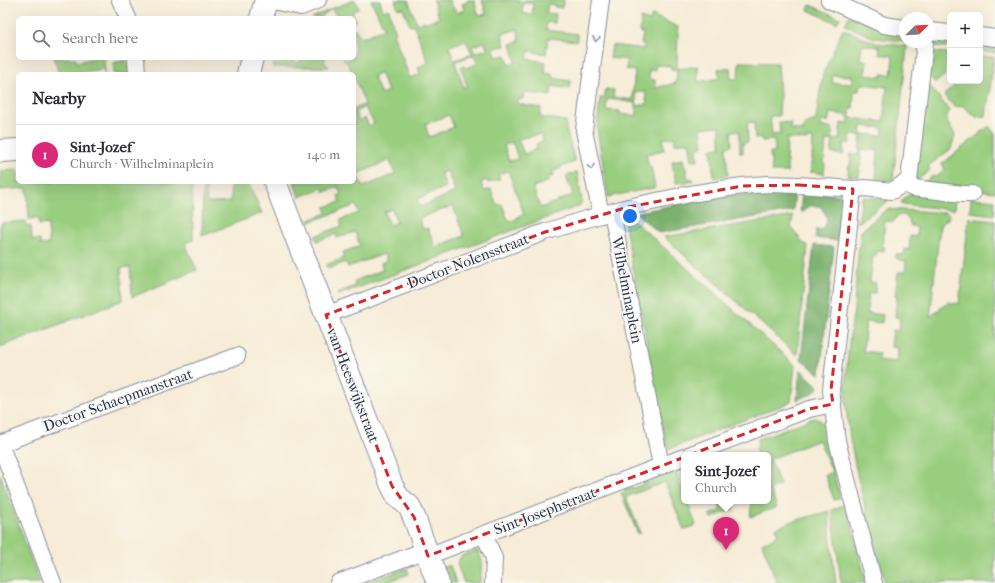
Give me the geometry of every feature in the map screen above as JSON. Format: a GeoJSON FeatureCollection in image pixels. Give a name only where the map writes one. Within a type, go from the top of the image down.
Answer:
{"type":"FeatureCollection","features":[{"type":"Feature","properties":{"kind":"street"},"geometry":{"type":"LineString","coordinates":[[120,0],[127,16]]}},
{"type":"Feature","properties":{"kind":"street"},"geometry":{"type":"LineString","coordinates":[[262,16],[267,0],[300,7],[318,0]]}},
{"type":"Feature","properties":{"kind":"street","name":"Wilhelminaplein"},"geometry":{"type":"LineString","coordinates":[[601,0],[584,130],[606,213],[661,466]]}},
{"type":"Feature","properties":{"kind":"street"},"geometry":{"type":"LineString","coordinates":[[829,0],[884,25],[899,27]]}},
{"type":"Feature","properties":{"kind":"street"},"geometry":{"type":"LineString","coordinates":[[935,31],[947,33]]}},
{"type":"Feature","properties":{"kind":"street"},"geometry":{"type":"LineString","coordinates":[[983,36],[995,38]]}},
{"type":"Feature","properties":{"kind":"street"},"geometry":{"type":"LineString","coordinates":[[606,213],[690,194],[742,186],[768,184],[799,185],[852,189],[865,188],[892,191],[910,180],[924,48]]}},
{"type":"Feature","properties":{"kind":"street"},"geometry":{"type":"LineString","coordinates":[[136,60],[137,72]]}},
{"type":"Feature","properties":{"kind":"street"},"geometry":{"type":"LineString","coordinates":[[248,72],[252,60]]}},
{"type":"Feature","properties":{"kind":"street"},"geometry":{"type":"LineString","coordinates":[[0,152],[16,150]]}},
{"type":"Feature","properties":{"kind":"street","name":"van Heeswijkstraat"},"geometry":{"type":"LineString","coordinates":[[275,184],[392,486],[398,497],[408,506],[411,511],[438,583]]}},
{"type":"Feature","properties":{"kind":"street"},"geometry":{"type":"LineString","coordinates":[[902,184],[913,188],[972,194]]}},
{"type":"Feature","properties":{"kind":"street"},"geometry":{"type":"LineString","coordinates":[[852,189],[832,390],[837,441],[874,583]]}},
{"type":"Feature","properties":{"kind":"street","name":"Doctor Nolensstraat"},"geometry":{"type":"LineString","coordinates":[[326,315],[545,232],[606,213]]}},
{"type":"Feature","properties":{"kind":"street","name":"Doctor Schaepmanstraat"},"geometry":{"type":"LineString","coordinates":[[0,444],[237,356]]}},
{"type":"Feature","properties":{"kind":"street"},"geometry":{"type":"LineString","coordinates":[[697,452],[809,409],[833,404]]}},
{"type":"Feature","properties":{"kind":"street"},"geometry":{"type":"LineString","coordinates":[[0,444],[53,583]]}},
{"type":"Feature","properties":{"kind":"street"},"geometry":{"type":"LineString","coordinates":[[661,466],[681,458]]}},
{"type":"Feature","properties":{"kind":"street","name":"Sint Josephstraat"},"geometry":{"type":"LineString","coordinates":[[338,583],[484,534],[661,466]]}},
{"type":"Feature","properties":{"kind":"street"},"geometry":{"type":"LineString","coordinates":[[484,534],[494,558],[493,583]]}},
{"type":"Feature","properties":{"kind":"highlighted area"},"geometry":{"type":"Polygon","coordinates":[[[799,185],[853,189],[831,390],[833,404],[809,409],[428,556],[414,517],[392,486],[326,315],[545,232],[628,207],[742,186],[799,185]]]}},
{"type":"Feature","properties":{"kind":"green space"},"geometry":{"type":"Polygon","coordinates":[[[355,0],[359,8],[352,12],[354,16],[337,16],[331,9],[355,0]]]}},
{"type":"Feature","properties":{"kind":"green space"},"geometry":{"type":"Polygon","coordinates":[[[371,0],[380,0],[383,11],[389,9],[396,32],[393,33],[410,78],[420,74],[418,67],[428,62],[414,25],[410,26],[403,8],[398,9],[395,0],[408,0],[417,24],[439,18],[433,0],[449,0],[457,13],[464,10],[462,4],[468,0],[474,0],[479,16],[486,14],[482,0],[520,0],[521,2],[526,0],[564,0],[562,8],[548,4],[546,13],[556,14],[555,23],[547,22],[546,30],[577,34],[577,41],[548,38],[546,54],[529,51],[527,59],[546,62],[545,73],[553,74],[553,78],[571,81],[570,89],[552,86],[551,96],[524,92],[523,99],[519,99],[518,104],[541,108],[540,117],[566,121],[566,129],[575,162],[560,167],[561,168],[552,172],[554,176],[548,178],[549,181],[533,187],[540,208],[573,195],[571,186],[569,185],[566,176],[577,172],[582,202],[579,206],[338,295],[337,293],[355,286],[354,281],[383,270],[381,263],[387,260],[384,254],[348,267],[346,262],[328,269],[326,265],[344,258],[343,252],[360,246],[355,232],[337,238],[336,234],[317,241],[315,236],[342,226],[340,220],[359,213],[356,205],[310,222],[309,220],[327,213],[325,207],[340,202],[338,196],[341,194],[338,187],[324,192],[323,188],[299,197],[295,184],[356,184],[356,114],[359,121],[365,118],[369,126],[374,123],[365,107],[356,112],[356,108],[365,104],[356,82],[356,72],[352,72],[345,61],[356,60],[356,30],[362,38],[384,28],[371,0]],[[523,3],[522,13],[532,15],[533,3],[523,3]],[[518,29],[502,34],[505,46],[494,48],[496,57],[506,55],[509,64],[516,62],[511,44],[519,41],[518,29]],[[466,41],[449,46],[454,60],[472,54],[466,41]],[[485,42],[472,46],[475,53],[487,49],[485,42]],[[474,55],[455,62],[464,88],[467,86],[461,67],[464,66],[465,68],[477,64],[474,55]],[[380,73],[373,76],[381,94],[388,91],[380,73]],[[449,115],[425,124],[429,137],[454,127],[449,115]],[[541,134],[518,139],[524,154],[537,149],[536,144],[543,141],[541,134]],[[513,143],[504,145],[509,161],[518,159],[513,143]],[[390,160],[357,174],[363,187],[395,174],[390,160]],[[447,171],[441,173],[446,187],[417,199],[420,207],[455,192],[447,171]],[[508,171],[498,174],[500,179],[488,183],[487,180],[481,182],[484,191],[491,189],[497,205],[502,204],[508,220],[509,219],[511,221],[517,219],[517,217],[524,214],[508,171]],[[453,206],[419,218],[423,229],[428,228],[435,247],[464,236],[453,206]],[[392,209],[384,212],[390,225],[397,222],[392,209]]]}},
{"type":"Feature","properties":{"kind":"green space"},"geometry":{"type":"Polygon","coordinates":[[[810,5],[840,18],[837,23],[808,10],[810,5]]]}},
{"type":"Feature","properties":{"kind":"green space"},"geometry":{"type":"Polygon","coordinates":[[[331,9],[322,16],[316,16],[331,9]]]}},
{"type":"Feature","properties":{"kind":"green space"},"geometry":{"type":"Polygon","coordinates":[[[652,15],[678,27],[677,69],[698,66],[698,82],[720,78],[718,69],[730,68],[731,79],[738,79],[739,62],[778,63],[780,96],[779,116],[770,116],[772,135],[780,134],[779,122],[791,123],[790,129],[803,131],[804,124],[816,120],[823,74],[843,29],[876,43],[899,45],[899,48],[907,48],[893,180],[876,179],[878,151],[861,149],[859,177],[847,176],[851,154],[859,155],[861,136],[851,135],[850,143],[844,143],[843,155],[831,153],[833,141],[826,140],[824,163],[825,174],[810,172],[813,139],[807,140],[787,138],[786,161],[788,172],[772,172],[770,152],[775,152],[774,140],[762,141],[762,138],[755,138],[754,122],[747,123],[748,142],[743,143],[743,153],[740,153],[739,131],[731,131],[732,146],[726,147],[728,175],[714,178],[711,149],[720,148],[720,126],[701,128],[703,147],[697,148],[698,160],[692,160],[689,142],[675,144],[674,137],[663,139],[664,150],[646,154],[649,167],[651,167],[655,188],[608,197],[597,129],[600,98],[604,98],[606,89],[614,90],[613,97],[632,100],[635,71],[626,69],[627,60],[610,58],[612,45],[644,49],[644,44],[641,44],[643,33],[640,32],[641,18],[650,21],[652,15]],[[862,45],[860,59],[867,61],[865,75],[882,77],[882,74],[891,75],[893,56],[879,54],[880,47],[862,45]],[[656,65],[655,70],[649,70],[649,79],[655,80],[655,88],[676,83],[677,70],[671,69],[671,66],[656,65]],[[833,75],[832,83],[852,84],[852,76],[833,75]],[[860,84],[859,91],[854,91],[853,109],[850,109],[850,118],[883,122],[887,87],[860,84]],[[645,91],[635,93],[637,106],[647,104],[645,91]],[[607,99],[606,110],[620,111],[620,114],[637,116],[636,103],[607,99]],[[830,113],[828,122],[821,121],[820,126],[833,129],[832,139],[839,140],[841,123],[848,124],[849,120],[845,115],[830,113]],[[862,126],[861,134],[882,136],[883,128],[862,126]]]}},
{"type":"Feature","properties":{"kind":"green space"},"geometry":{"type":"Polygon","coordinates":[[[849,16],[899,33],[899,40],[874,38],[845,25],[849,16]]]}},
{"type":"Feature","properties":{"kind":"green space"},"geometry":{"type":"Polygon","coordinates":[[[935,38],[947,39],[947,48],[935,46],[935,38]]]}},
{"type":"Feature","properties":{"kind":"green space"},"geometry":{"type":"Polygon","coordinates":[[[983,42],[995,44],[995,53],[983,51],[983,42]]]}},
{"type":"Feature","properties":{"kind":"green space"},"geometry":{"type":"Polygon","coordinates":[[[929,51],[947,53],[945,75],[935,83],[926,72],[929,51]]]}},
{"type":"Feature","properties":{"kind":"green space"},"geometry":{"type":"Polygon","coordinates":[[[983,56],[994,57],[986,116],[976,117],[963,106],[954,107],[944,95],[954,84],[983,84],[983,56]]]}},
{"type":"Feature","properties":{"kind":"green space"},"geometry":{"type":"Polygon","coordinates":[[[55,60],[76,60],[77,62],[86,60],[104,60],[105,72],[103,69],[82,72],[58,72],[55,60]]]}},
{"type":"Feature","properties":{"kind":"green space"},"geometry":{"type":"Polygon","coordinates":[[[126,60],[130,72],[114,72],[113,63],[126,60]]]}},
{"type":"Feature","properties":{"kind":"green space"},"geometry":{"type":"Polygon","coordinates":[[[277,60],[292,60],[299,63],[301,60],[325,60],[329,67],[272,67],[277,60]]]}},
{"type":"Feature","properties":{"kind":"green space"},"geometry":{"type":"Polygon","coordinates":[[[925,80],[949,110],[946,120],[955,135],[951,149],[928,166],[930,170],[914,183],[925,80]]]}},
{"type":"Feature","properties":{"kind":"green space"},"geometry":{"type":"Polygon","coordinates":[[[989,126],[995,134],[995,192],[923,183],[934,175],[936,177],[945,169],[942,164],[989,126]]]}},
{"type":"Feature","properties":{"kind":"green space"},"geometry":{"type":"Polygon","coordinates":[[[683,159],[688,179],[692,178],[693,181],[676,183],[672,161],[683,159]]]}},
{"type":"Feature","properties":{"kind":"green space"},"geometry":{"type":"Polygon","coordinates":[[[16,170],[16,184],[192,184],[193,240],[185,243],[197,270],[132,297],[130,267],[121,268],[123,300],[0,347],[1,223],[26,221],[26,226],[31,226],[32,240],[40,240],[40,245],[49,244],[48,224],[39,225],[38,218],[29,219],[27,188],[0,190],[0,171],[16,170]]]}},
{"type":"Feature","properties":{"kind":"green space"},"geometry":{"type":"Polygon","coordinates":[[[230,184],[249,184],[262,213],[202,236],[203,187],[206,188],[207,203],[231,202],[230,184]]]}},
{"type":"Feature","properties":{"kind":"green space"},"geometry":{"type":"Polygon","coordinates":[[[776,192],[795,192],[793,211],[659,233],[636,213],[706,199],[776,192]]]}},
{"type":"Feature","properties":{"kind":"green space"},"geometry":{"type":"Polygon","coordinates":[[[802,192],[840,195],[843,197],[844,200],[839,241],[815,238],[816,230],[822,230],[827,218],[820,206],[810,206],[804,212],[800,211],[802,192]]]}},
{"type":"Feature","properties":{"kind":"green space"},"geometry":{"type":"Polygon","coordinates":[[[911,193],[955,198],[954,210],[902,204],[902,200],[911,193]]]}},
{"type":"Feature","properties":{"kind":"green space"},"geometry":{"type":"Polygon","coordinates":[[[862,197],[891,199],[858,223],[862,197]]]}},
{"type":"Feature","properties":{"kind":"green space"},"geometry":{"type":"Polygon","coordinates":[[[971,198],[995,200],[994,215],[970,212],[971,198]]]}},
{"type":"Feature","properties":{"kind":"green space"},"geometry":{"type":"Polygon","coordinates":[[[887,209],[947,213],[950,217],[940,225],[930,317],[948,302],[959,304],[969,218],[995,221],[995,583],[885,583],[858,480],[846,407],[847,365],[854,310],[861,231],[887,209]],[[900,215],[896,217],[893,222],[885,221],[882,247],[885,247],[884,252],[877,251],[876,256],[873,256],[870,282],[876,283],[875,293],[869,293],[867,313],[883,315],[882,323],[866,321],[863,351],[879,353],[878,360],[897,362],[898,348],[891,347],[893,330],[899,331],[900,318],[895,317],[897,296],[895,295],[898,272],[905,272],[906,261],[896,258],[896,254],[904,255],[905,249],[909,250],[910,236],[916,237],[917,227],[911,226],[908,218],[900,215]]]}},
{"type":"Feature","properties":{"kind":"green space"},"geometry":{"type":"Polygon","coordinates":[[[793,216],[791,227],[804,244],[808,245],[797,355],[664,237],[793,216]]]}},
{"type":"Feature","properties":{"kind":"green space"},"geometry":{"type":"Polygon","coordinates":[[[632,219],[795,365],[791,402],[669,449],[668,445],[666,445],[625,226],[625,221],[632,219]]]}},
{"type":"Feature","properties":{"kind":"green space"},"geometry":{"type":"Polygon","coordinates":[[[814,245],[834,247],[820,375],[801,359],[814,245]]]}},
{"type":"Feature","properties":{"kind":"green space"},"geometry":{"type":"Polygon","coordinates":[[[800,369],[818,386],[817,389],[810,395],[797,400],[800,369]]]}},
{"type":"Feature","properties":{"kind":"green space"},"geometry":{"type":"Polygon","coordinates":[[[816,418],[825,426],[840,498],[834,500],[825,475],[832,472],[819,440],[771,459],[771,452],[756,452],[758,439],[816,418]]]}},
{"type":"Feature","properties":{"kind":"green space"},"geometry":{"type":"Polygon","coordinates":[[[771,462],[780,485],[771,489],[771,462]]]}},
{"type":"Feature","properties":{"kind":"green space"},"geometry":{"type":"Polygon","coordinates":[[[675,471],[681,486],[681,504],[688,504],[696,525],[684,530],[665,482],[626,497],[640,533],[638,534],[621,493],[675,471]]]}},
{"type":"Feature","properties":{"kind":"green space"},"geometry":{"type":"Polygon","coordinates":[[[0,474],[40,583],[0,583],[0,474]]]}},
{"type":"Feature","properties":{"kind":"green space"},"geometry":{"type":"Polygon","coordinates":[[[771,492],[777,507],[750,517],[752,504],[771,504],[771,492]]]}},
{"type":"Feature","properties":{"kind":"green space"},"geometry":{"type":"Polygon","coordinates":[[[718,504],[734,504],[734,508],[731,510],[712,518],[710,517],[709,515],[721,510],[718,504]]]}},
{"type":"Feature","properties":{"kind":"green space"},"geometry":{"type":"Polygon","coordinates":[[[846,504],[867,583],[841,583],[832,510],[846,504]]]}},
{"type":"Feature","properties":{"kind":"green space"},"geometry":{"type":"Polygon","coordinates":[[[829,511],[831,544],[836,583],[777,583],[762,543],[776,537],[778,534],[776,528],[790,522],[829,511]]]}},
{"type":"Feature","properties":{"kind":"green space"},"geometry":{"type":"Polygon","coordinates":[[[478,550],[482,561],[480,583],[464,583],[457,564],[461,556],[478,550]]]}},
{"type":"Feature","properties":{"kind":"green space"},"geometry":{"type":"Polygon","coordinates":[[[450,565],[456,583],[446,583],[441,568],[450,565]]]}},
{"type":"Feature","properties":{"kind":"green space"},"geometry":{"type":"Polygon","coordinates":[[[407,568],[409,574],[384,583],[367,583],[367,582],[407,568]]]}},
{"type":"Feature","properties":{"kind":"place","name":"Sint-Jozef"},"geometry":{"type":"Point","coordinates":[726,550]}}]}
